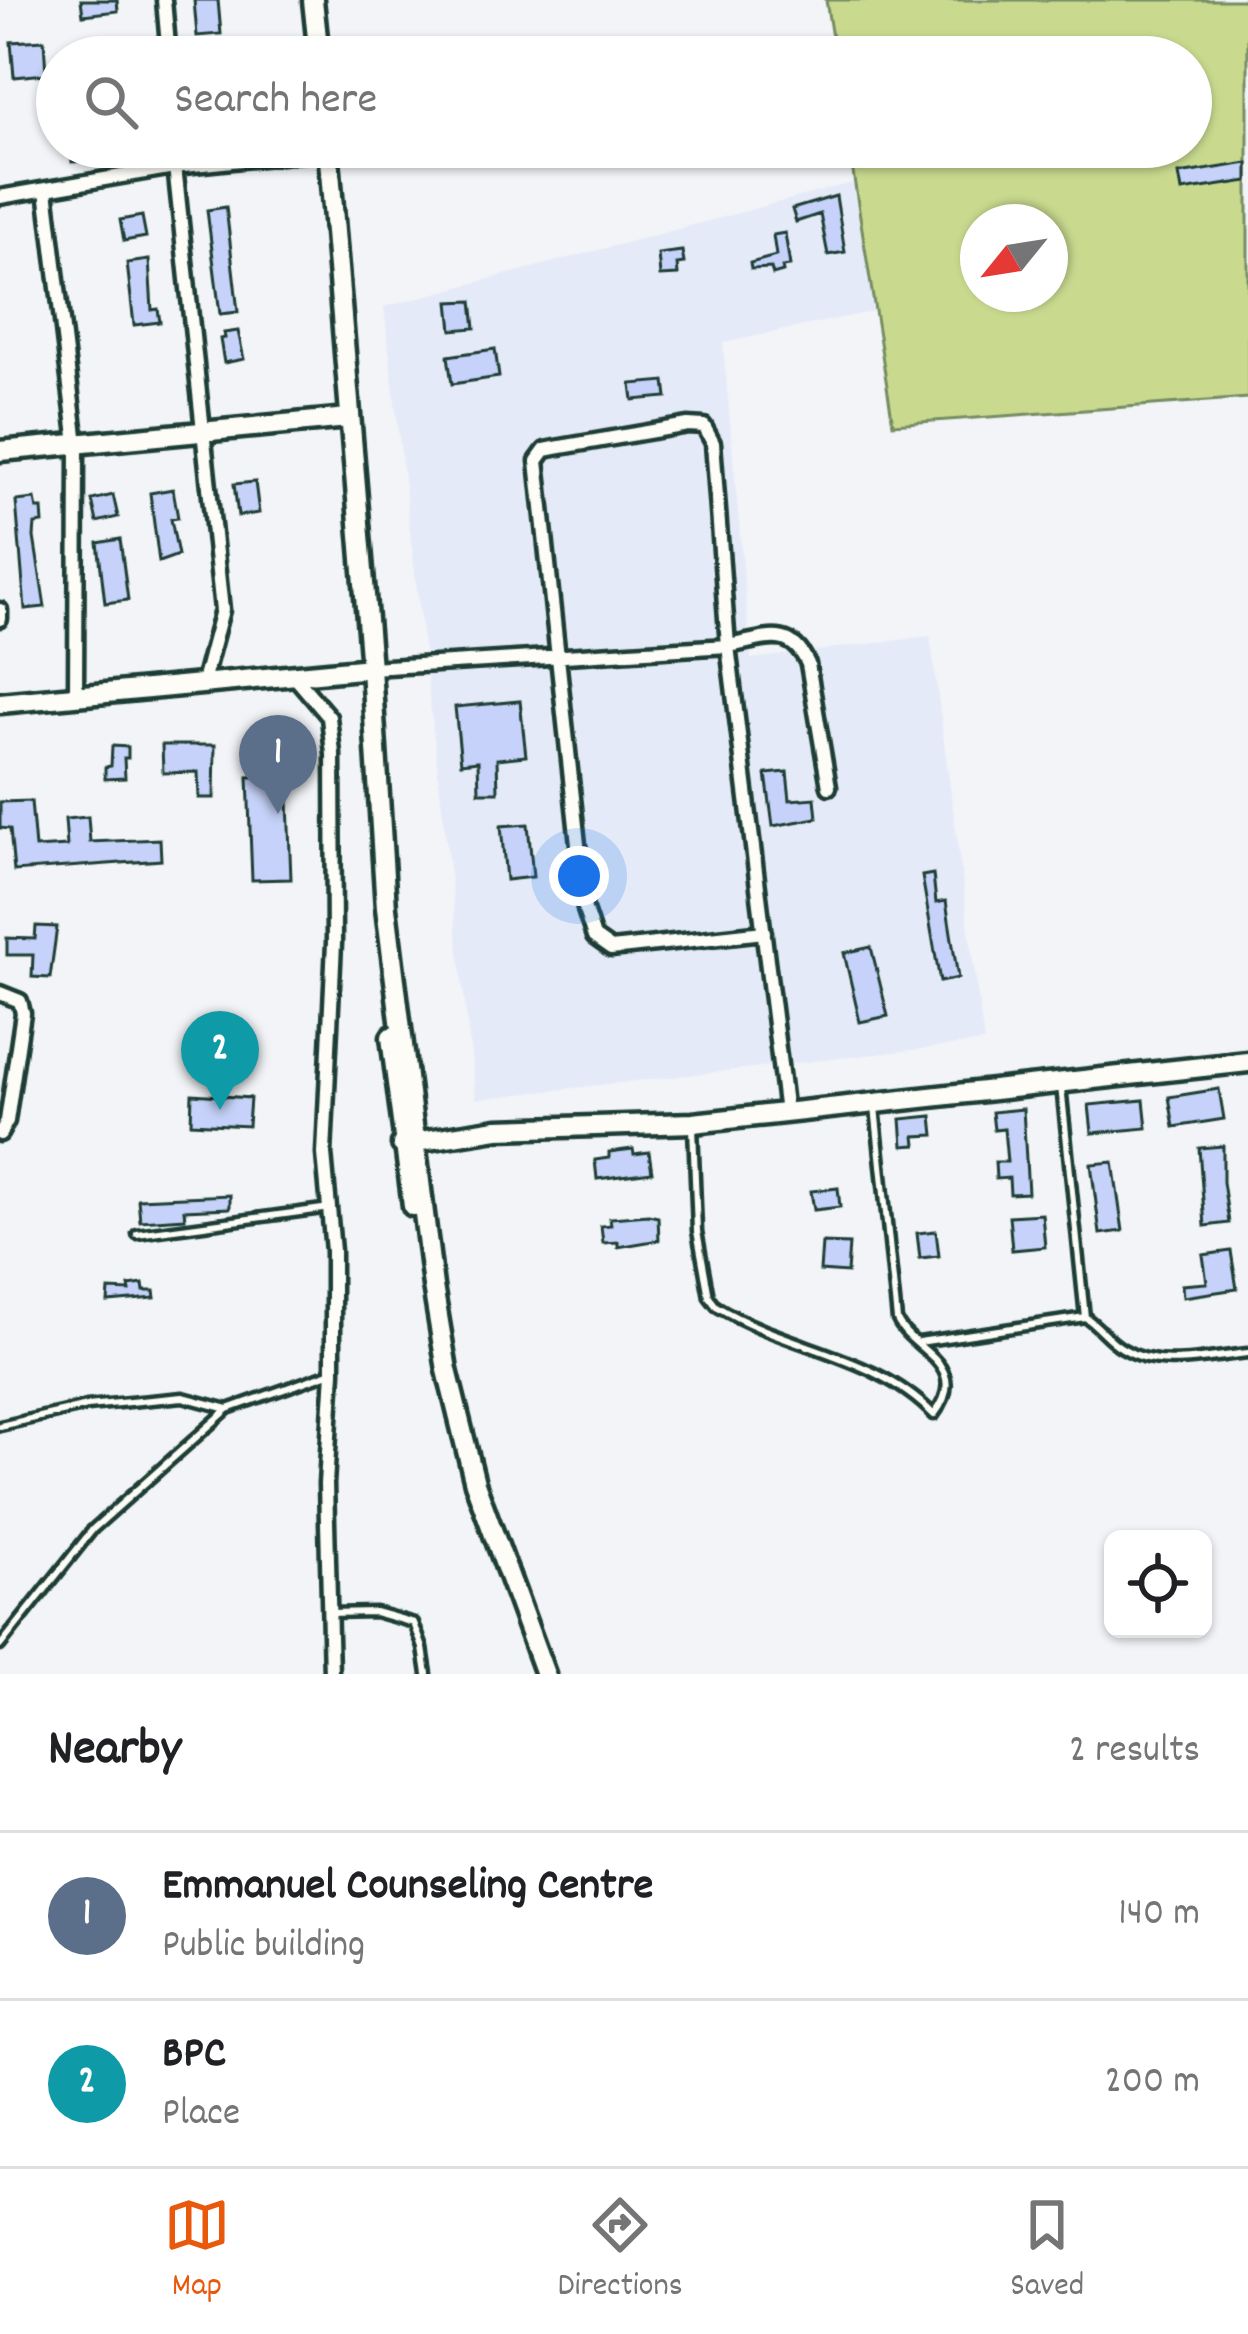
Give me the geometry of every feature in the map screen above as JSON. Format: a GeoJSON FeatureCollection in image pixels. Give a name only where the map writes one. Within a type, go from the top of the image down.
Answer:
{"type":"FeatureCollection","features":[{"type":"Feature","properties":{"kind":"main road"},"geometry":{"type":"LineString","coordinates":[[313,0],[317,36]]}},
{"type":"Feature","properties":{"kind":"main road"},"geometry":{"type":"LineString","coordinates":[[329,168],[371,668],[393,984],[391,1029],[447,1370],[475,1483],[545,1674]]}},
{"type":"Feature","properties":{"kind":"main road"},"geometry":{"type":"LineString","coordinates":[[0,451],[348,418]]}},
{"type":"Feature","properties":{"kind":"main road"},"geometry":{"type":"LineString","coordinates":[[0,703],[371,668]]}},
{"type":"Feature","properties":{"kind":"main road"},"geometry":{"type":"LineString","coordinates":[[409,1143],[497,1129],[693,1123],[1248,1063]]}},
{"type":"Feature","properties":{"kind":"street"},"geometry":{"type":"LineString","coordinates":[[164,0],[167,36]]}},
{"type":"Feature","properties":{"kind":"street"},"geometry":{"type":"LineString","coordinates":[[0,197],[168,168]]}},
{"type":"Feature","properties":{"kind":"street"},"geometry":{"type":"LineString","coordinates":[[174,168],[222,610],[203,682]]}},
{"type":"Feature","properties":{"kind":"street"},"geometry":{"type":"LineString","coordinates":[[46,190],[77,444],[76,697]]}},
{"type":"Feature","properties":{"kind":"street"},"geometry":{"type":"LineString","coordinates":[[764,932],[611,949],[594,937],[584,910],[539,455],[555,448],[698,424],[713,443],[728,646],[764,932],[786,1113]]}},
{"type":"Feature","properties":{"kind":"street"},"geometry":{"type":"LineString","coordinates":[[371,668],[792,639],[808,664],[830,787]]}},
{"type":"Feature","properties":{"kind":"street"},"geometry":{"type":"LineString","coordinates":[[295,677],[329,717],[333,754],[334,943],[324,1154],[332,1208],[333,1372],[326,1484],[331,1674]]}},
{"type":"Feature","properties":{"kind":"street"},"geometry":{"type":"LineString","coordinates":[[0,993],[20,1001],[23,1013],[8,1121],[0,1134]]}},
{"type":"Feature","properties":{"kind":"lane"},"geometry":{"type":"LineString","coordinates":[[1061,1085],[1084,1317],[1119,1347],[1144,1359],[1248,1353]]}},
{"type":"Feature","properties":{"kind":"lane"},"geometry":{"type":"LineString","coordinates":[[693,1123],[698,1231],[710,1298],[716,1306],[783,1338],[864,1366],[922,1401],[934,1415],[945,1384],[942,1367],[920,1342],[906,1335],[898,1320],[874,1103]]}},
{"type":"Feature","properties":{"kind":"lane"},"geometry":{"type":"LineString","coordinates":[[137,1234],[332,1208]]}},
{"type":"Feature","properties":{"kind":"lane"},"geometry":{"type":"LineString","coordinates":[[920,1342],[1084,1317]]}},
{"type":"Feature","properties":{"kind":"lane"},"geometry":{"type":"LineString","coordinates":[[0,1646],[93,1529],[228,1409],[333,1372]]}},
{"type":"Feature","properties":{"kind":"lane"},"geometry":{"type":"LineString","coordinates":[[0,1426],[87,1406],[183,1397],[228,1409]]}},
{"type":"Feature","properties":{"kind":"lane"},"geometry":{"type":"LineString","coordinates":[[329,1612],[375,1612],[414,1623],[427,1674]]}},
{"type":"Feature","properties":{"kind":"shaded area"},"geometry":{"type":"Polygon","coordinates":[[[855,182],[875,311],[723,343],[751,659],[930,636],[984,1042],[476,1099],[384,307],[855,182]]]}},
{"type":"Feature","properties":{"kind":"green space"},"geometry":{"type":"Polygon","coordinates":[[[826,0],[1248,0],[1248,398],[893,424],[852,168],[1212,168],[1212,36],[832,36],[826,0]]]}},
{"type":"Feature","properties":{"kind":"building"},"geometry":{"type":"Polygon","coordinates":[[[81,0],[117,0],[118,11],[83,15],[81,0]]]}},
{"type":"Feature","properties":{"kind":"building"},"geometry":{"type":"Polygon","coordinates":[[[194,0],[218,0],[221,34],[197,36],[194,0]]]}},
{"type":"Feature","properties":{"kind":"building"},"geometry":{"type":"Polygon","coordinates":[[[36,40],[36,75],[14,77],[11,42],[36,40]]]}},
{"type":"Feature","properties":{"kind":"building"},"geometry":{"type":"Polygon","coordinates":[[[1248,163],[1248,181],[1182,191],[1179,174],[1248,163]]]}},
{"type":"Feature","properties":{"kind":"building"},"geometry":{"type":"Polygon","coordinates":[[[836,196],[845,252],[828,255],[820,214],[796,222],[792,209],[836,196]]]}},
{"type":"Feature","properties":{"kind":"building"},"geometry":{"type":"Polygon","coordinates":[[[226,207],[238,312],[220,314],[207,210],[226,207]]]}},
{"type":"Feature","properties":{"kind":"building"},"geometry":{"type":"Polygon","coordinates":[[[142,216],[146,237],[124,241],[120,220],[142,216]]]}},
{"type":"Feature","properties":{"kind":"building"},"geometry":{"type":"Polygon","coordinates":[[[785,233],[790,266],[773,275],[771,268],[751,269],[750,263],[776,256],[773,235],[785,233]]]}},
{"type":"Feature","properties":{"kind":"building"},"geometry":{"type":"Polygon","coordinates":[[[682,251],[684,263],[677,264],[678,275],[660,276],[658,254],[682,251]]]}},
{"type":"Feature","properties":{"kind":"building"},"geometry":{"type":"Polygon","coordinates":[[[149,260],[152,310],[158,309],[160,322],[134,325],[127,263],[149,260]]]}},
{"type":"Feature","properties":{"kind":"building"},"geometry":{"type":"Polygon","coordinates":[[[472,301],[475,328],[452,330],[449,302],[472,301]]]}},
{"type":"Feature","properties":{"kind":"building"},"geometry":{"type":"Polygon","coordinates":[[[238,331],[244,359],[224,363],[220,339],[225,338],[224,333],[238,331]]]}},
{"type":"Feature","properties":{"kind":"building"},"geometry":{"type":"Polygon","coordinates":[[[495,349],[499,377],[452,384],[448,356],[495,349]]]}},
{"type":"Feature","properties":{"kind":"building"},"geometry":{"type":"Polygon","coordinates":[[[665,381],[667,397],[633,400],[631,384],[665,381]]]}},
{"type":"Feature","properties":{"kind":"building"},"geometry":{"type":"Polygon","coordinates":[[[255,482],[259,513],[238,516],[234,484],[255,482]]]}},
{"type":"Feature","properties":{"kind":"building"},"geometry":{"type":"Polygon","coordinates":[[[173,489],[178,518],[171,519],[178,555],[159,562],[150,493],[173,489]]]}},
{"type":"Feature","properties":{"kind":"building"},"geometry":{"type":"Polygon","coordinates":[[[113,495],[118,517],[97,522],[92,500],[113,495]]]}},
{"type":"Feature","properties":{"kind":"building"},"geometry":{"type":"Polygon","coordinates":[[[35,499],[37,509],[42,509],[43,523],[35,524],[34,537],[45,607],[25,609],[16,501],[35,499]]]}},
{"type":"Feature","properties":{"kind":"building"},"geometry":{"type":"Polygon","coordinates":[[[120,539],[128,600],[105,603],[98,543],[120,539]]]}},
{"type":"Feature","properties":{"kind":"building"},"geometry":{"type":"Polygon","coordinates":[[[520,701],[526,756],[497,759],[498,792],[479,792],[478,761],[461,763],[455,707],[520,701]]]}},
{"type":"Feature","properties":{"kind":"building"},"geometry":{"type":"Polygon","coordinates":[[[162,745],[215,745],[214,798],[199,798],[198,772],[163,773],[162,745]]]}},
{"type":"Feature","properties":{"kind":"building"},"geometry":{"type":"Polygon","coordinates":[[[112,746],[128,747],[125,778],[105,779],[112,746]]]}},
{"type":"Feature","properties":{"kind":"building"},"geometry":{"type":"Polygon","coordinates":[[[787,772],[790,800],[815,798],[817,818],[773,826],[766,774],[787,772]]]}},
{"type":"Feature","properties":{"kind":"building"},"geometry":{"type":"Polygon","coordinates":[[[287,775],[291,879],[252,880],[248,777],[287,775]]]}},
{"type":"Feature","properties":{"kind":"building"},"geometry":{"type":"Polygon","coordinates":[[[31,801],[35,848],[67,846],[65,819],[88,817],[90,842],[160,839],[161,860],[14,871],[10,829],[0,828],[0,802],[31,801]]]}},
{"type":"Feature","properties":{"kind":"building"},"geometry":{"type":"Polygon","coordinates":[[[528,824],[533,877],[506,880],[501,826],[528,824]]]}},
{"type":"Feature","properties":{"kind":"building"},"geometry":{"type":"Polygon","coordinates":[[[933,874],[936,903],[946,901],[958,978],[940,982],[922,876],[933,874]]]}},
{"type":"Feature","properties":{"kind":"building"},"geometry":{"type":"Polygon","coordinates":[[[36,926],[57,927],[50,978],[32,977],[33,955],[7,955],[7,938],[35,939],[36,926]]]}},
{"type":"Feature","properties":{"kind":"building"},"geometry":{"type":"Polygon","coordinates":[[[871,947],[888,1016],[860,1022],[844,953],[871,947]]]}},
{"type":"Feature","properties":{"kind":"building"},"geometry":{"type":"Polygon","coordinates":[[[1219,1089],[1224,1119],[1174,1127],[1169,1097],[1219,1089]]]}},
{"type":"Feature","properties":{"kind":"building"},"geometry":{"type":"Polygon","coordinates":[[[192,1094],[250,1098],[248,1126],[191,1123],[192,1094]]]}},
{"type":"Feature","properties":{"kind":"building"},"geometry":{"type":"Polygon","coordinates":[[[1144,1100],[1147,1128],[1092,1133],[1089,1105],[1144,1100]]]}},
{"type":"Feature","properties":{"kind":"building"},"geometry":{"type":"Polygon","coordinates":[[[1023,1109],[1028,1193],[1010,1194],[1009,1178],[996,1179],[995,1162],[1007,1162],[1004,1129],[994,1130],[992,1112],[1023,1109]]]}},
{"type":"Feature","properties":{"kind":"building"},"geometry":{"type":"Polygon","coordinates":[[[932,1116],[934,1135],[915,1136],[916,1145],[903,1146],[901,1119],[932,1116]]]}},
{"type":"Feature","properties":{"kind":"building"},"geometry":{"type":"Polygon","coordinates":[[[1223,1146],[1229,1223],[1205,1226],[1199,1148],[1223,1146]]]}},
{"type":"Feature","properties":{"kind":"building"},"geometry":{"type":"Polygon","coordinates":[[[633,1149],[634,1154],[649,1152],[652,1172],[597,1179],[595,1160],[609,1158],[609,1152],[633,1149]]]}},
{"type":"Feature","properties":{"kind":"building"},"geometry":{"type":"Polygon","coordinates":[[[1113,1162],[1123,1231],[1100,1234],[1091,1164],[1113,1162]]]}},
{"type":"Feature","properties":{"kind":"building"},"geometry":{"type":"Polygon","coordinates":[[[838,1188],[840,1207],[814,1210],[811,1191],[838,1188]]]}},
{"type":"Feature","properties":{"kind":"building"},"geometry":{"type":"Polygon","coordinates":[[[230,1195],[230,1208],[184,1210],[185,1218],[140,1221],[138,1199],[230,1195]]]}},
{"type":"Feature","properties":{"kind":"building"},"geometry":{"type":"Polygon","coordinates":[[[1042,1214],[1045,1247],[1012,1250],[1009,1216],[1042,1214]]]}},
{"type":"Feature","properties":{"kind":"building"},"geometry":{"type":"Polygon","coordinates":[[[658,1217],[659,1240],[618,1247],[618,1242],[603,1243],[601,1226],[611,1225],[610,1218],[658,1217]]]}},
{"type":"Feature","properties":{"kind":"building"},"geometry":{"type":"Polygon","coordinates":[[[936,1231],[939,1256],[920,1258],[917,1233],[936,1231]]]}},
{"type":"Feature","properties":{"kind":"building"},"geometry":{"type":"Polygon","coordinates":[[[822,1243],[849,1244],[847,1273],[820,1271],[822,1243]]]}},
{"type":"Feature","properties":{"kind":"building"},"geometry":{"type":"Polygon","coordinates":[[[1231,1251],[1237,1289],[1183,1297],[1182,1285],[1207,1283],[1203,1255],[1231,1251]]]}},
{"type":"Feature","properties":{"kind":"building"},"geometry":{"type":"Polygon","coordinates":[[[143,1284],[144,1291],[154,1291],[155,1298],[108,1302],[109,1290],[130,1291],[129,1286],[143,1284]]]}},
{"type":"Feature","properties":{"kind":"place","name":"Emmanuel Counseling Centre"},"geometry":{"type":"Point","coordinates":[278,814]}},
{"type":"Feature","properties":{"kind":"place","name":"BPC"},"geometry":{"type":"Point","coordinates":[220,1110]}}]}
